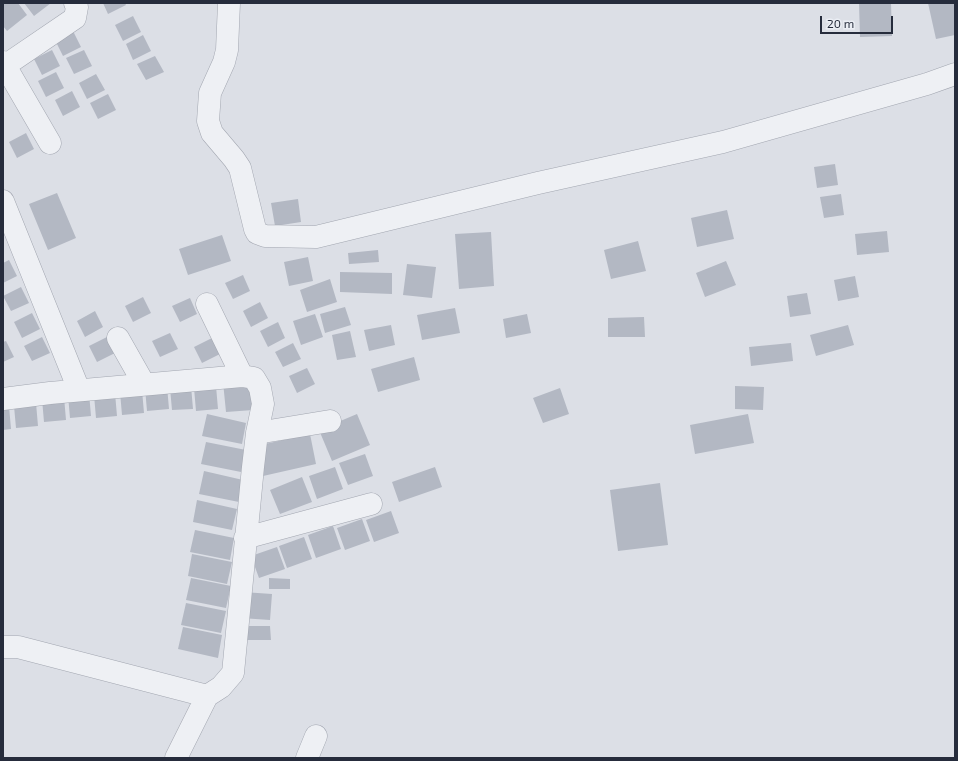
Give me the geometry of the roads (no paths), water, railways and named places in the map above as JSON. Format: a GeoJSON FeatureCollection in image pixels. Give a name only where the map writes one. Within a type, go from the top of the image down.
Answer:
{"type":"FeatureCollection","features":[{"type":"Feature","properties":{"kind":"street"},"geometry":{"type":"LineString","coordinates":[[50,143],[4,65],[75,18],[77,7],[75,3]]}},
{"type":"Feature","properties":{"kind":"street"},"geometry":{"type":"LineString","coordinates":[[230,3],[227,50],[224,62],[210,93],[208,121],[212,133],[240,168],[257,233],[265,236],[316,237],[538,183],[723,142],[928,84],[955,74]]}},
{"type":"Feature","properties":{"kind":"street"},"geometry":{"type":"LineString","coordinates":[[3,201],[79,390]]}},
{"type":"Feature","properties":{"kind":"street"},"geometry":{"type":"LineString","coordinates":[[207,304],[242,376]]}},
{"type":"Feature","properties":{"kind":"street"},"geometry":{"type":"LineString","coordinates":[[118,338],[144,384]]}},
{"type":"Feature","properties":{"kind":"street"},"geometry":{"type":"LineString","coordinates":[[3,399],[79,390],[242,376],[254,378],[260,388],[262,404],[257,433],[245,538],[233,672],[221,687],[207,696],[176,758]]}},
{"type":"Feature","properties":{"kind":"street"},"geometry":{"type":"LineString","coordinates":[[257,433],[330,421]]}},
{"type":"Feature","properties":{"kind":"street"},"geometry":{"type":"LineString","coordinates":[[245,538],[371,504]]}},
{"type":"Feature","properties":{"kind":"street"},"geometry":{"type":"LineString","coordinates":[[3,647],[18,647],[207,696]]}},
{"type":"Feature","properties":{"kind":"street"},"geometry":{"type":"LineString","coordinates":[[306,758],[316,736]]}}]}
